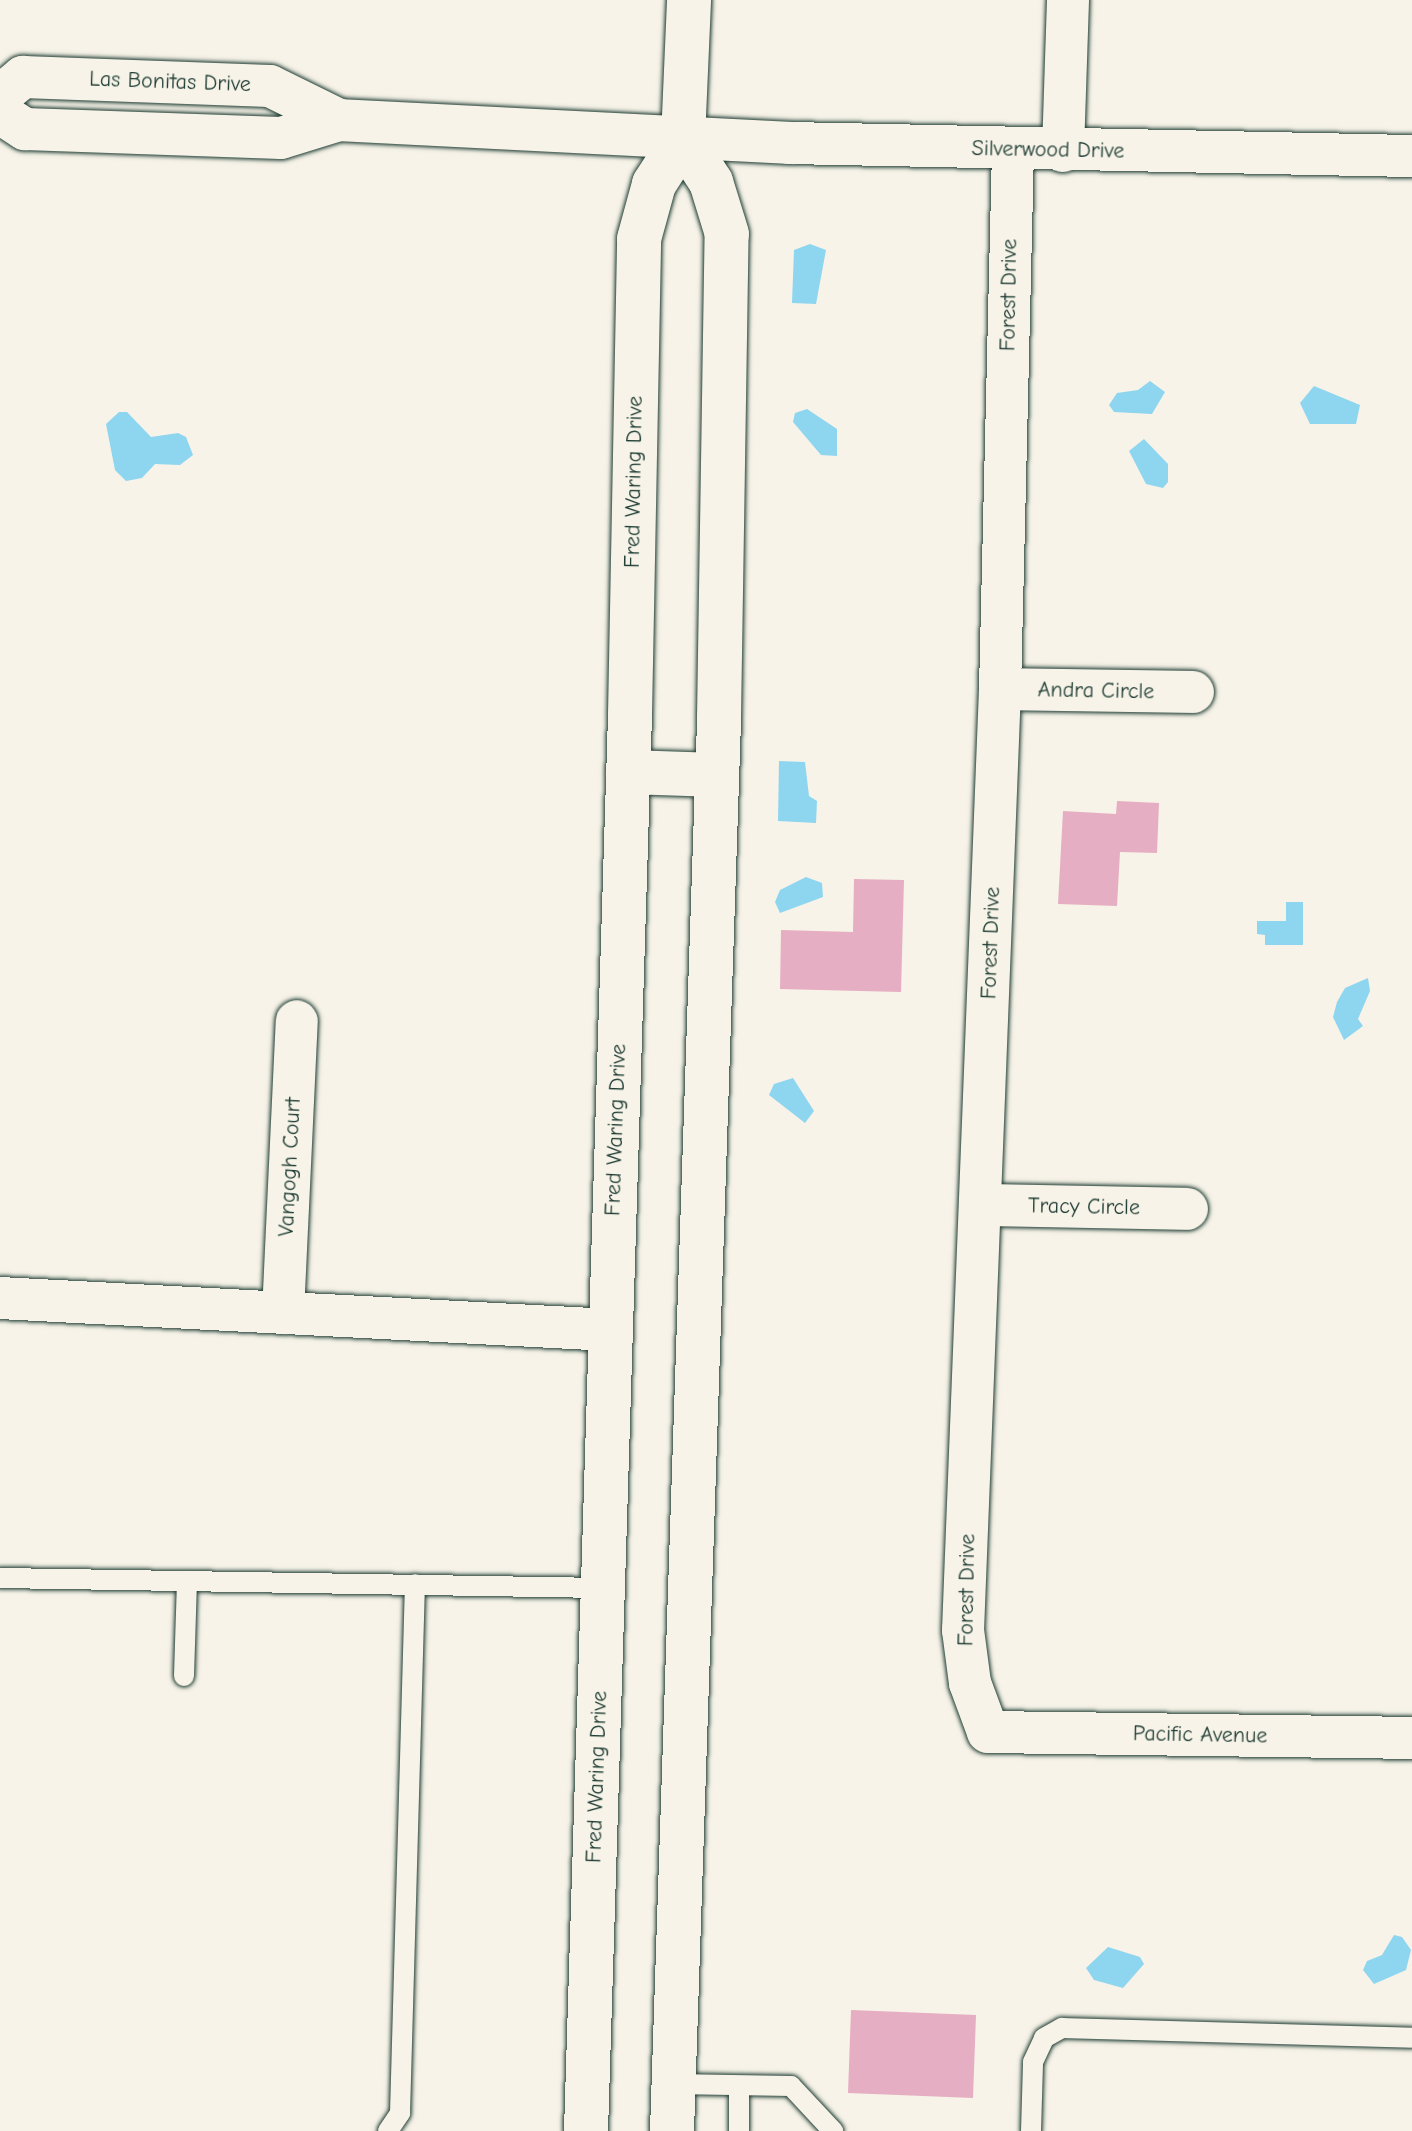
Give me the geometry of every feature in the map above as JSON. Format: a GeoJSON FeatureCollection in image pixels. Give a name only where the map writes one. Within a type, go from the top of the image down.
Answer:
{"type":"FeatureCollection","features":[{"type":"Feature","properties":{"kind":"main road"},"geometry":{"type":"LineString","coordinates":[[672,2131],[717,775],[727,234],[711,182],[683,139],[689,0]]}},
{"type":"Feature","properties":{"kind":"main road","name":"Fred Waring Drive"},"geometry":{"type":"LineString","coordinates":[[586,2131],[628,772],[639,239],[654,184],[683,139]]}},
{"type":"Feature","properties":{"kind":"main road"},"geometry":{"type":"LineString","coordinates":[[628,772],[717,775]]}},
{"type":"Feature","properties":{"kind":"street"},"geometry":{"type":"LineString","coordinates":[[1063,151],[1068,0]]}},
{"type":"Feature","properties":{"kind":"street","name":"Las Bonitas Drive"},"geometry":{"type":"LineString","coordinates":[[0,96],[23,77],[270,86],[339,120]]}},
{"type":"Feature","properties":{"kind":"street","name":"Las Bonitas Drive"},"geometry":{"type":"LineString","coordinates":[[0,113],[25,129],[281,138],[339,120],[683,139]]}},
{"type":"Feature","properties":{"kind":"street","name":"Silverwood Drive"},"geometry":{"type":"LineString","coordinates":[[683,139],[1013,150],[1412,156]]}},
{"type":"Feature","properties":{"kind":"street","name":"Forest Drive"},"geometry":{"type":"LineString","coordinates":[[988,1732],[970,1683],[963,1630],[1000,689],[1013,150]]}},
{"type":"Feature","properties":{"kind":"street","name":"Andra Circle"},"geometry":{"type":"LineString","coordinates":[[1000,689],[1193,692]]}},
{"type":"Feature","properties":{"kind":"street","name":"Vangogh Court"},"geometry":{"type":"LineString","coordinates":[[283,1313],[297,1021]]}},
{"type":"Feature","properties":{"kind":"street","name":"Tracy Circle"},"geometry":{"type":"LineString","coordinates":[[982,1205],[1187,1209]]}},
{"type":"Feature","properties":{"kind":"street"},"geometry":{"type":"LineString","coordinates":[[0,1298],[610,1330]]}},
{"type":"Feature","properties":{"kind":"street","name":"Pacific Avenue"},"geometry":{"type":"LineString","coordinates":[[988,1732],[1412,1738]]}},
{"type":"Feature","properties":{"kind":"lane"},"geometry":{"type":"LineString","coordinates":[[0,1578],[603,1588]]}},
{"type":"Feature","properties":{"kind":"lane"},"geometry":{"type":"LineString","coordinates":[[184,1676],[187,1581]]}},
{"type":"Feature","properties":{"kind":"lane"},"geometry":{"type":"LineString","coordinates":[[388,2131],[400,2113],[415,1584]]}},
{"type":"Feature","properties":{"kind":"lane"},"geometry":{"type":"LineString","coordinates":[[1031,2131],[1033,2062],[1044,2038],[1062,2028],[1412,2038]]}},
{"type":"Feature","properties":{"kind":"lane"},"geometry":{"type":"LineString","coordinates":[[673,2084],[791,2086],[833,2131]]}},
{"type":"Feature","properties":{"kind":"lane"},"geometry":{"type":"LineString","coordinates":[[739,2086],[739,2131]]}},
{"type":"Feature","properties":{"kind":"water"},"geometry":{"type":"Polygon","coordinates":[[[810,244],[826,250],[816,304],[792,303],[794,250],[810,244]]]}},
{"type":"Feature","properties":{"kind":"water"},"geometry":{"type":"Polygon","coordinates":[[[1150,381],[1165,392],[1152,414],[1114,412],[1109,405],[1117,393],[1138,390],[1150,381]]]}},
{"type":"Feature","properties":{"kind":"water"},"geometry":{"type":"Polygon","coordinates":[[[1314,386],[1360,405],[1356,424],[1310,424],[1300,403],[1314,386]]]}},
{"type":"Feature","properties":{"kind":"water"},"geometry":{"type":"Polygon","coordinates":[[[807,409],[837,429],[837,456],[821,455],[793,422],[795,413],[807,409]]]}},
{"type":"Feature","properties":{"kind":"water"},"geometry":{"type":"Polygon","coordinates":[[[119,412],[127,412],[151,437],[178,433],[186,437],[193,455],[180,465],[155,464],[142,478],[126,481],[115,470],[106,424],[119,412]]]}},
{"type":"Feature","properties":{"kind":"water"},"geometry":{"type":"Polygon","coordinates":[[[1144,439],[1168,464],[1168,482],[1163,488],[1146,484],[1129,451],[1144,439]]]}},
{"type":"Feature","properties":{"kind":"water"},"geometry":{"type":"Polygon","coordinates":[[[779,761],[805,762],[809,796],[817,801],[816,823],[778,821],[779,761]]]}},
{"type":"Feature","properties":{"kind":"water"},"geometry":{"type":"Polygon","coordinates":[[[806,877],[822,883],[823,897],[780,913],[775,902],[780,890],[806,877]]]}},
{"type":"Feature","properties":{"kind":"water"},"geometry":{"type":"Polygon","coordinates":[[[1286,902],[1303,902],[1303,945],[1265,945],[1265,935],[1257,934],[1257,921],[1286,921],[1286,902]]]}},
{"type":"Feature","properties":{"kind":"water"},"geometry":{"type":"Polygon","coordinates":[[[1368,978],[1370,991],[1358,1019],[1363,1026],[1344,1040],[1333,1017],[1337,1002],[1345,988],[1368,978]]]}},
{"type":"Feature","properties":{"kind":"water"},"geometry":{"type":"Polygon","coordinates":[[[793,1078],[814,1111],[805,1123],[769,1095],[774,1084],[793,1078]]]}},
{"type":"Feature","properties":{"kind":"water"},"geometry":{"type":"Polygon","coordinates":[[[1394,1935],[1402,1937],[1411,1950],[1406,1970],[1374,1984],[1363,1970],[1367,1961],[1382,1955],[1394,1935]]]}},
{"type":"Feature","properties":{"kind":"water"},"geometry":{"type":"Polygon","coordinates":[[[1108,1947],[1140,1957],[1144,1964],[1123,1988],[1094,1980],[1086,1968],[1108,1947]]]}},
{"type":"Feature","properties":{"kind":"building"},"geometry":{"type":"Polygon","coordinates":[[[1117,801],[1159,803],[1157,853],[1120,852],[1117,906],[1058,904],[1063,811],[1116,814],[1117,801]]]}},
{"type":"Feature","properties":{"kind":"building"},"geometry":{"type":"Polygon","coordinates":[[[854,879],[904,880],[901,992],[780,989],[781,930],[853,932],[854,879]]]}},
{"type":"Feature","properties":{"kind":"building"},"geometry":{"type":"Polygon","coordinates":[[[851,2010],[976,2015],[973,2098],[848,2093],[851,2010]]]}}]}
